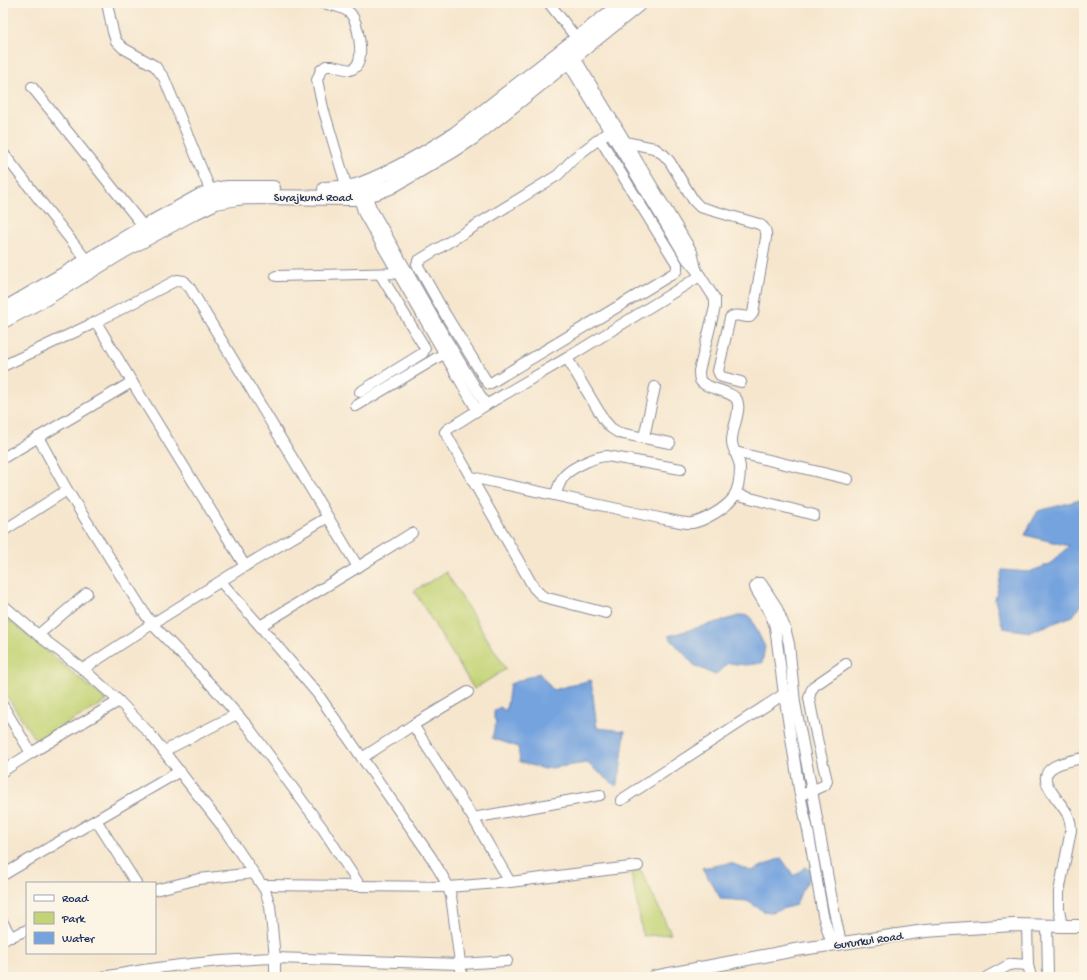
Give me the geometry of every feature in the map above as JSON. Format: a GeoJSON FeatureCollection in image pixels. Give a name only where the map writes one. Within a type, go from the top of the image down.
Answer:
{"type":"FeatureCollection","features":[{"type":"Feature","properties":{"kind":"main road","name":"Surajkund Road"},"geometry":{"type":"LineString","coordinates":[[569,51],[624,3]]}},
{"type":"Feature","properties":{"kind":"main road","name":"Surajkund Road"},"geometry":{"type":"LineString","coordinates":[[3,310],[193,212],[216,202],[236,198],[358,190],[374,179],[414,159],[455,134],[513,90],[640,3]]}},
{"type":"Feature","properties":{"kind":"main road","name":"Surajkund Road"},"geometry":{"type":"LineString","coordinates":[[3,321],[46,298],[144,226],[200,196],[219,189],[237,187],[309,190],[358,190]]}},
{"type":"Feature","properties":{"kind":"street"},"geometry":{"type":"LineString","coordinates":[[107,3],[116,41],[123,48],[155,66],[164,78],[211,192]]}},
{"type":"Feature","properties":{"kind":"street"},"geometry":{"type":"LineString","coordinates":[[322,3],[342,8],[351,14],[356,25],[360,44],[358,65],[350,70],[332,66],[326,66],[321,70],[317,80],[323,108],[358,190],[371,208],[433,334],[448,351]]}},
{"type":"Feature","properties":{"kind":"street"},"geometry":{"type":"LineString","coordinates":[[471,477],[664,519],[692,523],[719,511],[730,501],[735,494],[740,470],[739,462],[732,442],[738,407],[737,401],[733,396],[702,383],[699,377],[699,371],[716,304],[715,299],[687,259],[569,51],[549,3]]}},
{"type":"Feature","properties":{"kind":"street"},"geometry":{"type":"LineString","coordinates":[[32,87],[144,226]]}},
{"type":"Feature","properties":{"kind":"street"},"geometry":{"type":"LineString","coordinates":[[600,139],[677,264],[677,270],[490,384],[487,382],[445,314],[418,266],[418,261],[558,175],[574,158],[613,129]]}},
{"type":"Feature","properties":{"kind":"street"},"geometry":{"type":"LineString","coordinates":[[613,129],[625,142],[692,252],[698,273]]}},
{"type":"Feature","properties":{"kind":"street"},"geometry":{"type":"LineString","coordinates":[[625,142],[654,148],[664,155],[700,207],[759,224],[766,232],[753,313],[746,317],[733,315],[730,318],[718,371],[722,377],[741,382]]}},
{"type":"Feature","properties":{"kind":"street"},"geometry":{"type":"LineString","coordinates":[[3,152],[90,265]]}},
{"type":"Feature","properties":{"kind":"street"},"geometry":{"type":"LineString","coordinates":[[276,276],[403,273]]}},
{"type":"Feature","properties":{"kind":"street"},"geometry":{"type":"LineString","coordinates":[[403,273],[434,319],[448,351],[482,408]]}},
{"type":"Feature","properties":{"kind":"street"},"geometry":{"type":"LineString","coordinates":[[606,613],[544,596],[538,592],[530,583],[445,432],[482,408],[567,358],[698,273]]}},
{"type":"Feature","properties":{"kind":"street"},"geometry":{"type":"LineString","coordinates":[[360,392],[423,353],[425,348],[380,274]]}},
{"type":"Feature","properties":{"kind":"street"},"geometry":{"type":"LineString","coordinates":[[3,366],[96,322],[177,280],[180,280],[187,284],[358,567]]}},
{"type":"Feature","properties":{"kind":"street"},"geometry":{"type":"LineString","coordinates":[[434,319],[445,314]]}},
{"type":"Feature","properties":{"kind":"street"},"geometry":{"type":"LineString","coordinates":[[96,322],[245,566]]}},
{"type":"Feature","properties":{"kind":"street"},"geometry":{"type":"LineString","coordinates":[[421,342],[433,334]]}},
{"type":"Feature","properties":{"kind":"street"},"geometry":{"type":"LineString","coordinates":[[356,406],[448,351]]}},
{"type":"Feature","properties":{"kind":"street"},"geometry":{"type":"LineString","coordinates":[[567,358],[607,424],[611,428],[619,433],[670,443]]}},
{"type":"Feature","properties":{"kind":"street"},"geometry":{"type":"LineString","coordinates":[[3,458],[132,382]]}},
{"type":"Feature","properties":{"kind":"street"},"geometry":{"type":"LineString","coordinates":[[644,437],[655,387]]}},
{"type":"Feature","properties":{"kind":"street"},"geometry":{"type":"LineString","coordinates":[[38,437],[67,490],[152,624],[214,688],[253,734],[323,829],[360,886]]}},
{"type":"Feature","properties":{"kind":"street"},"geometry":{"type":"LineString","coordinates":[[735,452],[848,479]]}},
{"type":"Feature","properties":{"kind":"street"},"geometry":{"type":"LineString","coordinates":[[556,495],[562,479],[566,474],[598,457],[607,456],[681,469]]}},
{"type":"Feature","properties":{"kind":"street"},"geometry":{"type":"LineString","coordinates":[[3,531],[67,490]]}},
{"type":"Feature","properties":{"kind":"street"},"geometry":{"type":"LineString","coordinates":[[735,494],[814,515]]}},
{"type":"Feature","properties":{"kind":"street"},"geometry":{"type":"LineString","coordinates":[[83,669],[245,566],[328,517]]}},
{"type":"Feature","properties":{"kind":"street"},"geometry":{"type":"LineString","coordinates":[[260,626],[412,533]]}},
{"type":"Feature","properties":{"kind":"street"},"geometry":{"type":"LineString","coordinates":[[221,582],[317,693],[431,857],[448,887],[453,906],[462,977]]}},
{"type":"Feature","properties":{"kind":"street"},"geometry":{"type":"LineString","coordinates":[[761,583],[776,606],[785,628],[789,644],[795,702],[834,911],[836,944],[823,915],[808,830],[800,796],[775,627],[768,609],[756,590],[758,584],[761,583]]}},
{"type":"Feature","properties":{"kind":"street"},"geometry":{"type":"LineString","coordinates":[[38,635],[87,593]]}},
{"type":"Feature","properties":{"kind":"street"},"geometry":{"type":"LineString","coordinates":[[3,605],[38,635],[83,669],[119,701],[151,735],[222,826],[263,884],[270,906],[275,958],[275,977]]}},
{"type":"Feature","properties":{"kind":"street"},"geometry":{"type":"LineString","coordinates":[[800,796],[825,785],[827,780],[811,711],[809,698],[811,691],[819,682],[846,664]]}},
{"type":"Feature","properties":{"kind":"street"},"geometry":{"type":"LineString","coordinates":[[362,758],[468,692]]}},
{"type":"Feature","properties":{"kind":"street"},"geometry":{"type":"LineString","coordinates":[[621,800],[784,694]]}},
{"type":"Feature","properties":{"kind":"street"},"geometry":{"type":"LineString","coordinates":[[3,771],[119,701]]}},
{"type":"Feature","properties":{"kind":"street"},"geometry":{"type":"LineString","coordinates":[[3,706],[31,753]]}},
{"type":"Feature","properties":{"kind":"street"},"geometry":{"type":"LineString","coordinates":[[164,751],[237,714]]}},
{"type":"Feature","properties":{"kind":"street"},"geometry":{"type":"LineString","coordinates":[[413,725],[473,818],[510,882]]}},
{"type":"Feature","properties":{"kind":"street"},"geometry":{"type":"LineString","coordinates":[[1062,926],[1059,892],[1071,823],[1066,811],[1048,788],[1045,777],[1052,767],[1058,764],[1084,758]]}},
{"type":"Feature","properties":{"kind":"street"},"geometry":{"type":"LineString","coordinates":[[3,875],[180,771]]}},
{"type":"Feature","properties":{"kind":"street"},"geometry":{"type":"LineString","coordinates":[[473,818],[600,795]]}},
{"type":"Feature","properties":{"kind":"street"},"geometry":{"type":"LineString","coordinates":[[96,820],[135,882]]}},
{"type":"Feature","properties":{"kind":"street"},"geometry":{"type":"LineString","coordinates":[[263,884],[448,887],[510,882],[638,866]]}},
{"type":"Feature","properties":{"kind":"street"},"geometry":{"type":"LineString","coordinates":[[156,890],[199,879],[254,873]]}},
{"type":"Feature","properties":{"kind":"street"},"geometry":{"type":"LineString","coordinates":[[3,923],[7,939],[26,930]]}},
{"type":"Feature","properties":{"kind":"street"},"geometry":{"type":"LineString","coordinates":[[1028,925],[1028,965],[1031,977]]}},
{"type":"Feature","properties":{"kind":"street"},"geometry":{"type":"LineString","coordinates":[[1047,925],[1048,977]]}},
{"type":"Feature","properties":{"kind":"street","name":"Gururkul Road"},"geometry":{"type":"LineString","coordinates":[[654,977],[795,950],[925,931],[995,926],[1084,926]]}},
{"type":"Feature","properties":{"kind":"street"},"geometry":{"type":"LineString","coordinates":[[103,977],[138,970],[246,959],[275,958],[460,964],[507,961]]}},
{"type":"Feature","properties":{"kind":"street"},"geometry":{"type":"LineString","coordinates":[[987,977],[1009,964],[1028,965]]}},
{"type":"Feature","properties":{"kind":"green space"},"geometry":{"type":"Polygon","coordinates":[[[446,572],[506,669],[474,689],[414,591],[446,572]]]}},
{"type":"Feature","properties":{"kind":"green space"},"geometry":{"type":"Polygon","coordinates":[[[3,615],[107,701],[36,741],[3,690],[3,615]]]}},
{"type":"Feature","properties":{"kind":"green space"},"geometry":{"type":"Polygon","coordinates":[[[641,870],[671,934],[643,936],[631,872],[641,870]]]}},
{"type":"Feature","properties":{"kind":"water"},"geometry":{"type":"Polygon","coordinates":[[[1084,499],[1084,606],[1081,605],[1073,616],[1030,632],[1003,628],[995,600],[1002,570],[1029,572],[1050,564],[1069,546],[1025,535],[1038,511],[1084,499]]]}},
{"type":"Feature","properties":{"kind":"water"},"geometry":{"type":"Polygon","coordinates":[[[742,615],[750,616],[765,647],[762,663],[746,665],[728,663],[715,675],[694,665],[668,636],[742,615]]]}},
{"type":"Feature","properties":{"kind":"water"},"geometry":{"type":"Polygon","coordinates":[[[539,673],[553,690],[591,680],[597,728],[625,731],[620,773],[616,786],[587,763],[544,769],[520,762],[518,747],[492,738],[496,722],[494,718],[494,711],[500,707],[506,711],[510,684],[539,673]]]}},
{"type":"Feature","properties":{"kind":"water"},"geometry":{"type":"Polygon","coordinates":[[[782,859],[794,876],[805,867],[813,873],[801,892],[796,905],[771,912],[763,911],[747,901],[721,899],[702,868],[731,863],[751,871],[776,860],[782,859]]]}}]}
